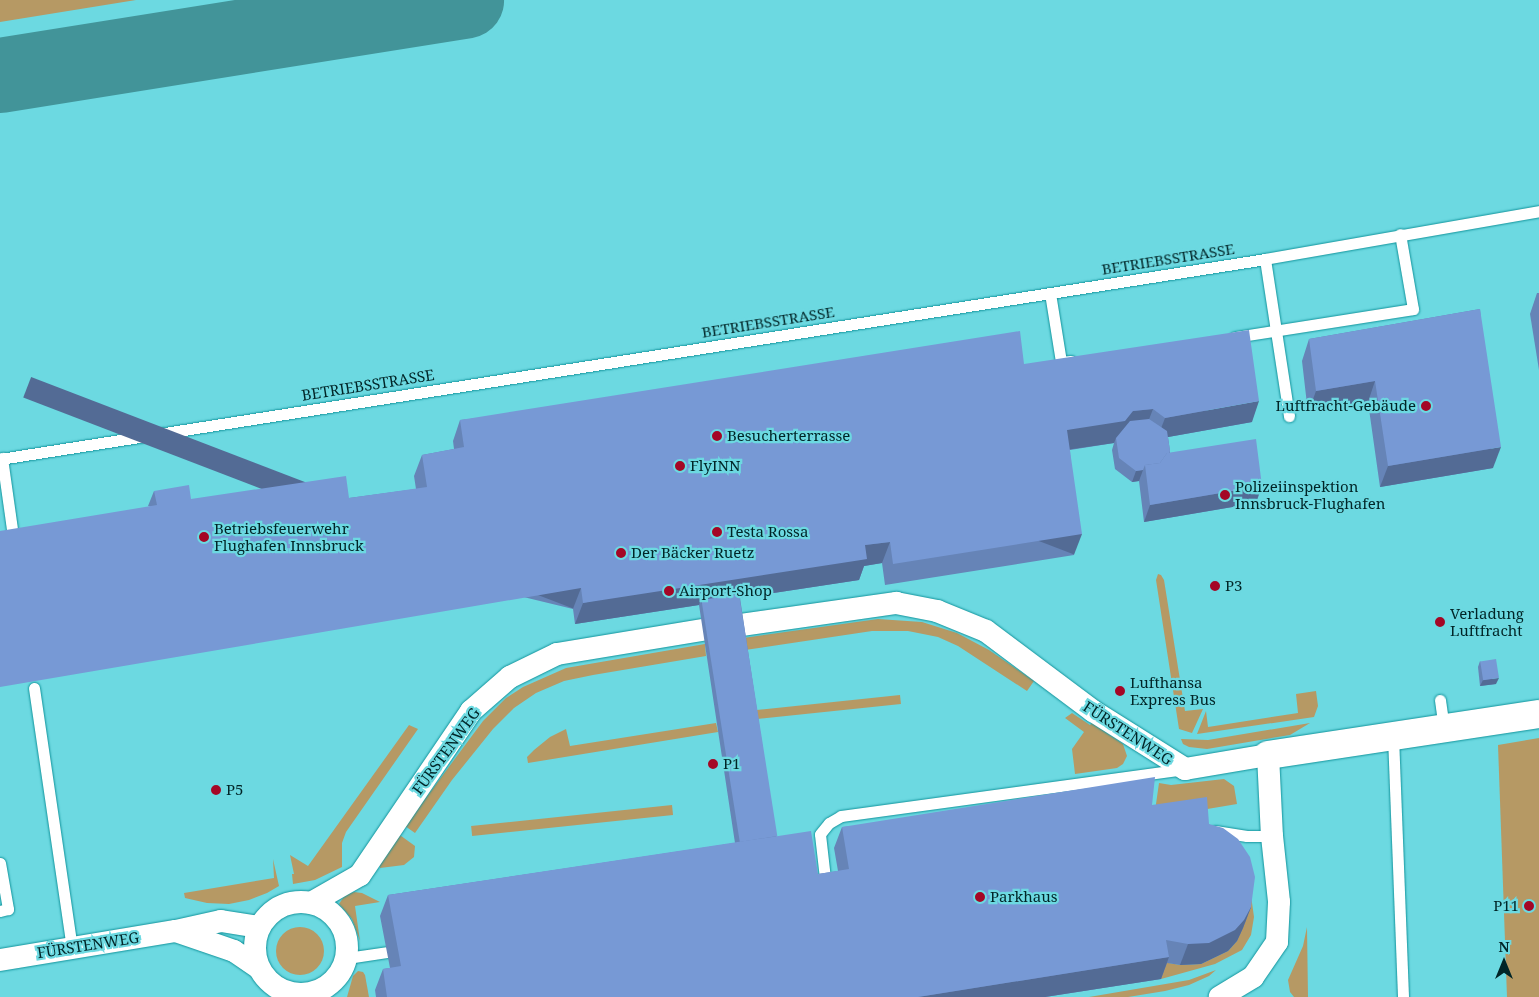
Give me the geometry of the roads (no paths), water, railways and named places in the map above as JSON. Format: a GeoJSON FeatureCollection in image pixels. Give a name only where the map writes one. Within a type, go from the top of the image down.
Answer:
{"type":"FeatureCollection","features":[{"type":"Feature","properties":{"kind":"street","name":"FÜRSTENWEG"},"geometry":{"type":"LineString","coordinates":[[741,625],[896,604],[937,611],[986,631],[1093,711],[1185,769],[1539,714]]}},
{"type":"Feature","properties":{"kind":"street","name":"FÜRSTENWEG"},"geometry":{"type":"LineString","coordinates":[[311,903],[360,875],[472,711],[510,677],[557,654],[702,630]]}},
{"type":"Feature","properties":{"kind":"street"},"geometry":{"type":"LineString","coordinates":[[1220,997],[1253,977],[1276,942],[1279,902],[1272,836],[1268,755]]}},
{"type":"Feature","properties":{"kind":"street"},"geometry":{"type":"LineString","coordinates":[[293,903],[311,903],[324,908],[335,916],[343,928],[347,941],[347,958],[342,971],[322,994],[292,994],[278,989],[267,980],[259,968],[255,954],[256,940],[260,928],[268,916],[280,908],[293,903]]}},
{"type":"Feature","properties":{"kind":"street","name":"FÜRSTENWEG"},"geometry":{"type":"LineString","coordinates":[[0,960],[176,931],[221,920],[260,928]]}},
{"type":"Feature","properties":{"kind":"street","name":"FÜRSTENWEG"},"geometry":{"type":"LineString","coordinates":[[176,931],[234,951],[259,968]]}},
{"type":"Feature","properties":{"kind":"lane","name":"BETRIEBSSTRASSE"},"geometry":{"type":"LineString","coordinates":[[1,458],[1265,259],[1539,210]]}},
{"type":"Feature","properties":{"kind":"lane"},"geometry":{"type":"LineString","coordinates":[[1227,339],[1413,308],[1400,234]]}},
{"type":"Feature","properties":{"kind":"lane"},"geometry":{"type":"LineString","coordinates":[[1265,259],[1289,416]]}},
{"type":"Feature","properties":{"kind":"lane"},"geometry":{"type":"LineString","coordinates":[[1050,293],[1061,362],[1080,360]]}},
{"type":"Feature","properties":{"kind":"lane"},"geometry":{"type":"LineString","coordinates":[[1,458],[16,556]]}},
{"type":"Feature","properties":{"kind":"lane"},"geometry":{"type":"LineString","coordinates":[[31,672],[72,948]]}},
{"type":"Feature","properties":{"kind":"lane"},"geometry":{"type":"LineString","coordinates":[[1440,700],[1444,729]]}},
{"type":"Feature","properties":{"kind":"lane"},"geometry":{"type":"LineString","coordinates":[[1393,736],[1403,997]]}},
{"type":"Feature","properties":{"kind":"lane"},"geometry":{"type":"LineString","coordinates":[[827,892],[820,834],[829,823],[841,816],[1185,769]]}},
{"type":"Feature","properties":{"kind":"lane"},"geometry":{"type":"LineString","coordinates":[[1201,831],[1221,831],[1247,836],[1272,836]]}},
{"type":"Feature","properties":{"kind":"lane"},"geometry":{"type":"LineString","coordinates":[[0,863],[8,910],[0,911]]}},
{"type":"Feature","properties":{"kind":"lane"},"geometry":{"type":"LineString","coordinates":[[347,958],[387,952]]}},
{"type":"Feature","properties":{"kind":"place","name":"Luftfracht-Gebäude"},"geometry":{"type":"Point","coordinates":[1426,406]}},
{"type":"Feature","properties":{"kind":"place","name":"Besucherterrasse"},"geometry":{"type":"Point","coordinates":[717,436]}},
{"type":"Feature","properties":{"kind":"place","name":"FlyINN"},"geometry":{"type":"Point","coordinates":[680,466]}},
{"type":"Feature","properties":{"kind":"place","name":"Polizeiinspektion Innsbruck-Flughafen"},"geometry":{"type":"Point","coordinates":[1225,495]}},
{"type":"Feature","properties":{"kind":"place","name":"Testa Rossa"},"geometry":{"type":"Point","coordinates":[717,532]}},
{"type":"Feature","properties":{"kind":"place","name":"Betriebsfeuerwehr Flughafen Innsbruck"},"geometry":{"type":"Point","coordinates":[204,537]}},
{"type":"Feature","properties":{"kind":"place","name":"Der Bäcker Ruetz"},"geometry":{"type":"Point","coordinates":[621,553]}},
{"type":"Feature","properties":{"kind":"place","name":"P3"},"geometry":{"type":"Point","coordinates":[1215,586]}},
{"type":"Feature","properties":{"kind":"place","name":"Airport-Shop"},"geometry":{"type":"Point","coordinates":[669,591]}},
{"type":"Feature","properties":{"kind":"place","name":"Verladung Luftfracht"},"geometry":{"type":"Point","coordinates":[1440,622]}},
{"type":"Feature","properties":{"kind":"place","name":"Lufthansa Express Bus"},"geometry":{"type":"Point","coordinates":[1120,691]}},
{"type":"Feature","properties":{"kind":"place","name":"P1"},"geometry":{"type":"Point","coordinates":[713,764]}},
{"type":"Feature","properties":{"kind":"place","name":"P5"},"geometry":{"type":"Point","coordinates":[216,790]}},
{"type":"Feature","properties":{"kind":"place","name":"Parkhaus"},"geometry":{"type":"Point","coordinates":[980,897]}},
{"type":"Feature","properties":{"kind":"place","name":"P11"},"geometry":{"type":"Point","coordinates":[1529,906]}}]}
